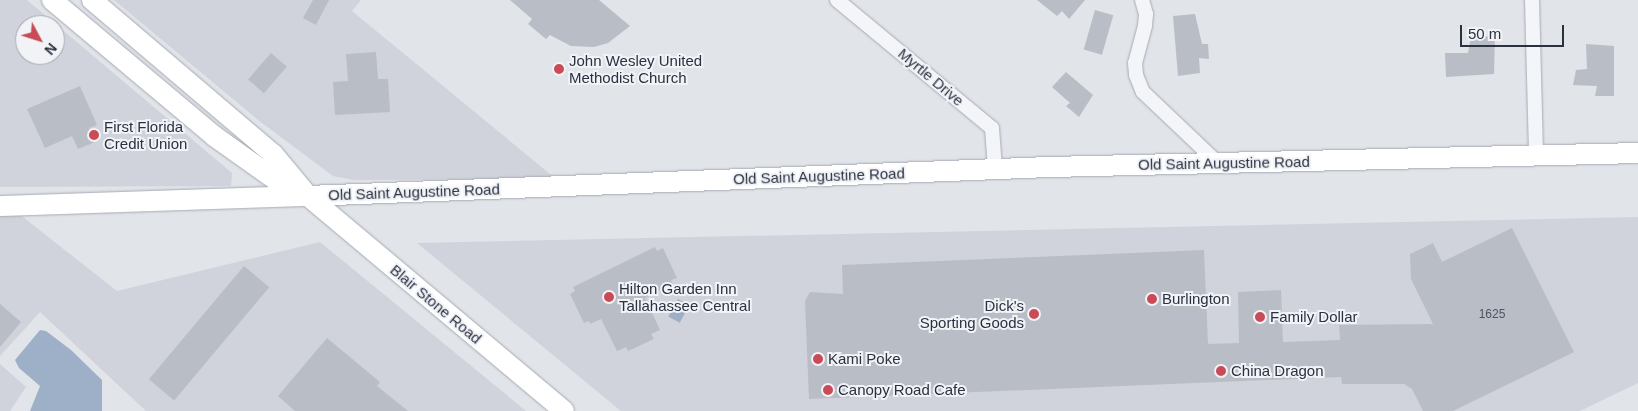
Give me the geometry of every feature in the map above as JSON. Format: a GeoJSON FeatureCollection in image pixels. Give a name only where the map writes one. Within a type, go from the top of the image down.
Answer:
{"type":"FeatureCollection","features":[{"type":"Feature","properties":{"kind":"street","name":"Blair Stone Road"},"geometry":{"type":"LineString","coordinates":[[52,0],[247,161],[277,181],[308,196]]}},
{"type":"Feature","properties":{"kind":"street","name":"Myrtle Drive"},"geometry":{"type":"LineString","coordinates":[[837,0],[992,128],[995,170]]}},
{"type":"Feature","properties":{"kind":"street"},"geometry":{"type":"LineString","coordinates":[[1142,0],[1146,14],[1145,26],[1135,63],[1136,76],[1143,92],[1219,164]]}},
{"type":"Feature","properties":{"kind":"street"},"geometry":{"type":"LineString","coordinates":[[1532,0],[1536,155]]}},
{"type":"Feature","properties":{"kind":"street","name":"Blair Stone Road"},"geometry":{"type":"LineString","coordinates":[[98,5],[273,154],[308,196],[564,411]]}},
{"type":"Feature","properties":{"kind":"street"},"geometry":{"type":"LineString","coordinates":[[88,30],[98,5]]}},
{"type":"Feature","properties":{"kind":"street"},"geometry":{"type":"LineString","coordinates":[[109,48],[126,28]]}},
{"type":"Feature","properties":{"kind":"street","name":"Old Saint Augustine Road"},"geometry":{"type":"LineString","coordinates":[[0,206],[995,170],[1638,153]]}},
{"type":"Feature","properties":{"kind":"shaded area","name":"First Florida Credit Union"},"geometry":{"type":"Polygon","coordinates":[[[0,0],[27,0],[45,15],[15,15],[15,65],[65,65],[65,32],[232,173],[231,186],[0,187],[0,0]]]}},
{"type":"Feature","properties":{"kind":"shaded area"},"geometry":{"type":"Polygon","coordinates":[[[114,0],[361,0],[352,11],[556,179],[354,180],[333,176],[258,120],[114,0]]]}},
{"type":"Feature","properties":{"kind":"shaded area"},"geometry":{"type":"Polygon","coordinates":[[[14,210],[117,291],[320,242],[526,411],[146,411],[40,312],[0,356],[0,211],[14,210]]]}},
{"type":"Feature","properties":{"kind":"shaded area"},"geometry":{"type":"Polygon","coordinates":[[[1638,217],[1638,383],[1580,411],[621,411],[417,243],[1638,217]]]}},
{"type":"Feature","properties":{"kind":"shaded area"},"geometry":{"type":"Polygon","coordinates":[[[0,364],[26,387],[10,411],[0,411],[0,364]]]}},
{"type":"Feature","properties":{"kind":"water"},"geometry":{"type":"Polygon","coordinates":[[[678,299],[689,305],[680,323],[668,316],[678,299]]]}},
{"type":"Feature","properties":{"kind":"water"},"geometry":{"type":"Polygon","coordinates":[[[40,330],[46,331],[71,350],[102,380],[102,411],[30,411],[40,386],[19,368],[15,360],[40,330]]]}},
{"type":"Feature","properties":{"kind":"building"},"geometry":{"type":"Polygon","coordinates":[[[313,0],[329,0],[316,25],[303,18],[313,0]]]}},
{"type":"Feature","properties":{"kind":"building"},"geometry":{"type":"Polygon","coordinates":[[[510,0],[599,0],[630,26],[608,43],[594,47],[571,46],[550,35],[546,39],[528,24],[532,19],[510,0]]]}},
{"type":"Feature","properties":{"kind":"building"},"geometry":{"type":"Polygon","coordinates":[[[1037,0],[1085,0],[1069,19],[1062,11],[1057,16],[1037,0]]]}},
{"type":"Feature","properties":{"kind":"building"},"geometry":{"type":"Polygon","coordinates":[[[1095,10],[1113,15],[1102,55],[1084,49],[1095,10]]]}},
{"type":"Feature","properties":{"kind":"building"},"geometry":{"type":"Polygon","coordinates":[[[1195,14],[1202,44],[1208,44],[1209,59],[1199,58],[1200,73],[1178,76],[1173,16],[1195,14]]]}},
{"type":"Feature","properties":{"kind":"building"},"geometry":{"type":"Polygon","coordinates":[[[1495,36],[1494,74],[1446,77],[1445,53],[1468,53],[1471,37],[1495,36]]]}},
{"type":"Feature","properties":{"kind":"building"},"geometry":{"type":"Polygon","coordinates":[[[1586,44],[1614,46],[1614,96],[1595,96],[1597,86],[1573,85],[1576,70],[1587,69],[1586,44]]]}},
{"type":"Feature","properties":{"kind":"building"},"geometry":{"type":"Polygon","coordinates":[[[376,52],[378,79],[388,79],[390,112],[335,115],[333,82],[348,81],[346,54],[376,52]]]}},
{"type":"Feature","properties":{"kind":"building"},"geometry":{"type":"Polygon","coordinates":[[[271,53],[287,67],[264,93],[248,79],[271,53]]]}},
{"type":"Feature","properties":{"kind":"building"},"geometry":{"type":"Polygon","coordinates":[[[1066,72],[1093,95],[1079,117],[1066,106],[1070,103],[1052,87],[1066,72]]]}},
{"type":"Feature","properties":{"kind":"building"},"geometry":{"type":"Polygon","coordinates":[[[80,86],[97,125],[89,128],[95,142],[78,149],[72,136],[45,148],[27,109],[80,86]]]}},
{"type":"Feature","properties":{"kind":"building"},"geometry":{"type":"Polygon","coordinates":[[[1512,228],[1574,352],[1453,411],[1423,411],[1412,389],[1404,384],[1342,384],[1341,377],[809,399],[805,301],[810,292],[843,294],[842,265],[1204,250],[1208,344],[1239,343],[1238,292],[1281,290],[1283,342],[1340,340],[1339,325],[1433,324],[1411,279],[1410,254],[1433,243],[1442,262],[1512,228]]]}},
{"type":"Feature","properties":{"kind":"building","name":"Hilton Garden Inn Tallahassee Central"},"geometry":{"type":"Polygon","coordinates":[[[655,247],[657,251],[663,248],[677,278],[671,280],[673,284],[645,298],[660,330],[651,334],[654,339],[628,351],[626,347],[617,351],[601,319],[590,324],[589,321],[584,323],[570,294],[575,291],[573,287],[655,247]]]}},
{"type":"Feature","properties":{"kind":"building"},"geometry":{"type":"Polygon","coordinates":[[[244,266],[269,287],[174,401],[149,379],[244,266]]]}},
{"type":"Feature","properties":{"kind":"building"},"geometry":{"type":"Polygon","coordinates":[[[0,304],[21,322],[0,347],[0,304]]]}},
{"type":"Feature","properties":{"kind":"building"},"geometry":{"type":"Polygon","coordinates":[[[327,338],[380,382],[377,386],[408,411],[295,411],[278,396],[327,338]]]}},
{"type":"Feature","properties":{"kind":"place","name":"John Wesley United Methodist Church"},"geometry":{"type":"Point","coordinates":[559,69]}},
{"type":"Feature","properties":{"kind":"place","name":"First Florida Credit Union"},"geometry":{"type":"Point","coordinates":[94,135]}},
{"type":"Feature","properties":{"kind":"place","name":"Hilton Garden Inn Tallahassee Central"},"geometry":{"type":"Point","coordinates":[609,297]}},
{"type":"Feature","properties":{"kind":"place","name":"Burlington"},"geometry":{"type":"Point","coordinates":[1152,299]}},
{"type":"Feature","properties":{"kind":"place","name":"Dick's Sporting Goods"},"geometry":{"type":"Point","coordinates":[1034,314]}},
{"type":"Feature","properties":{"kind":"place","name":"Family Dollar"},"geometry":{"type":"Point","coordinates":[1260,317]}},
{"type":"Feature","properties":{"kind":"place","name":"Kami Poke"},"geometry":{"type":"Point","coordinates":[818,359]}},
{"type":"Feature","properties":{"kind":"place","name":"China Dragon"},"geometry":{"type":"Point","coordinates":[1221,371]}},
{"type":"Feature","properties":{"kind":"place","name":"Canopy Road Cafe"},"geometry":{"type":"Point","coordinates":[828,390]}}]}
